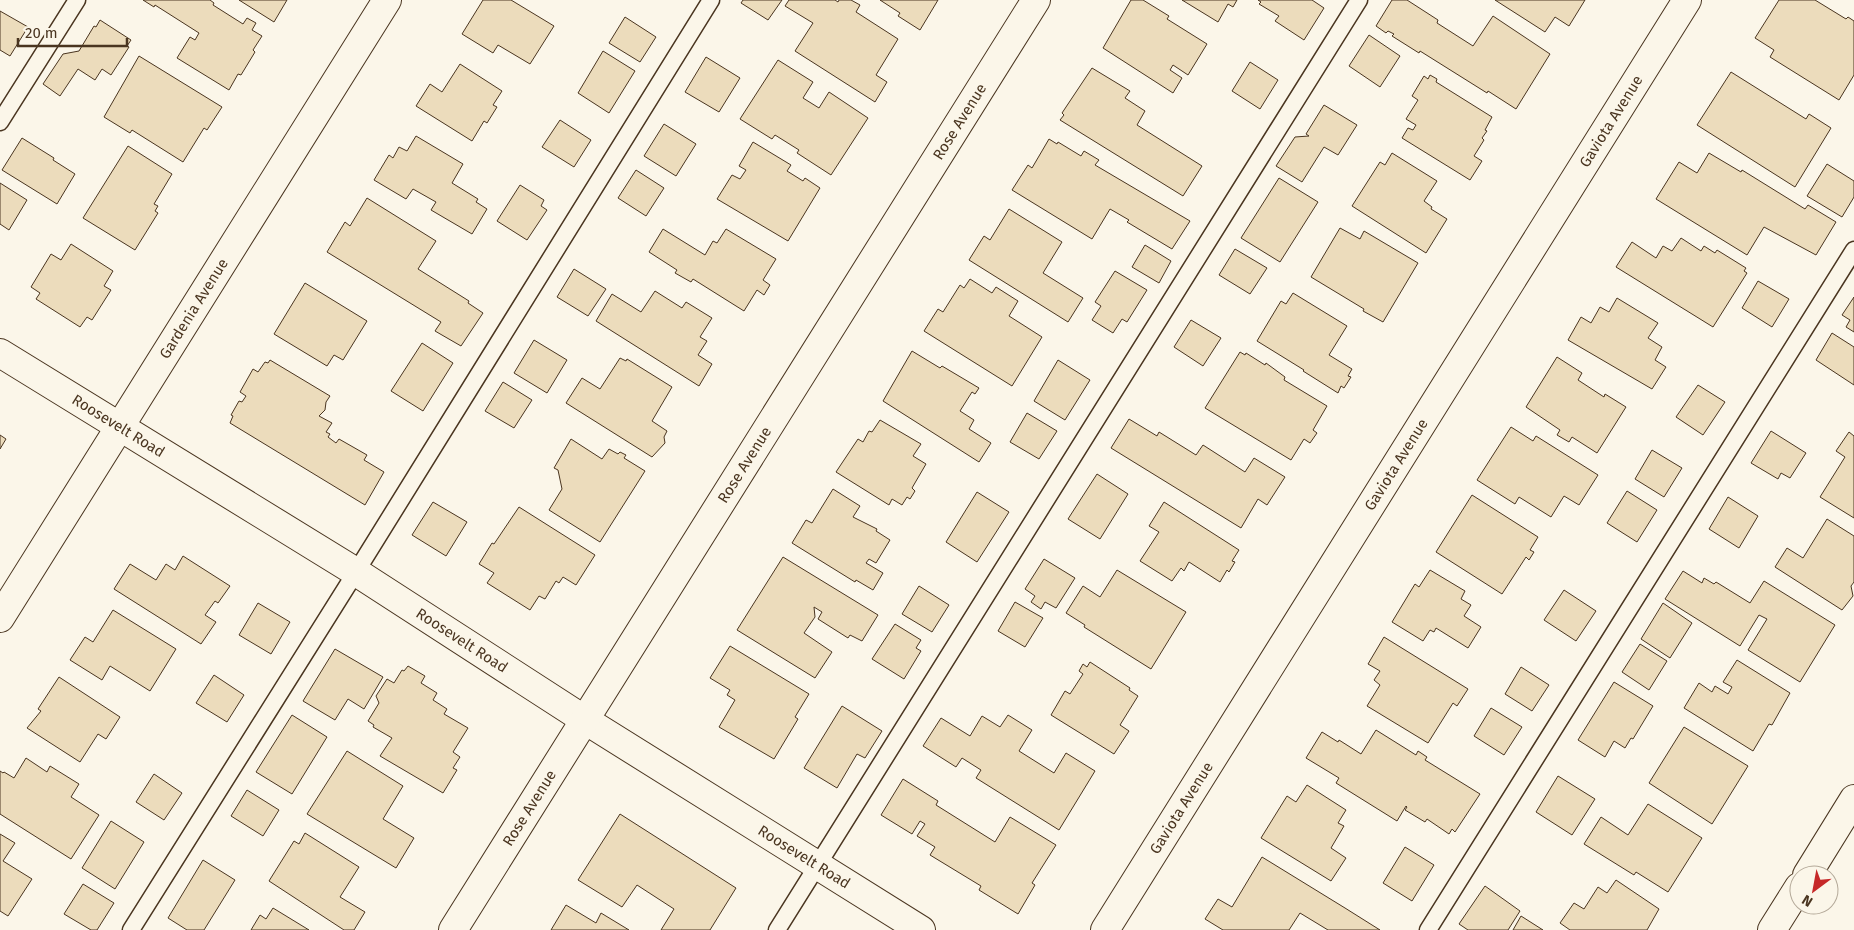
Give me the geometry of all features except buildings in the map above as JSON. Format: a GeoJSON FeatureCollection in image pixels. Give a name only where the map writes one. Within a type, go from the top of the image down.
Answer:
{"type":"FeatureCollection","features":[{"type":"Feature","properties":{"kind":"street","name":"Gardenia Avenue"},"geometry":{"type":"LineString","coordinates":[[0,618],[387,0]]}},
{"type":"Feature","properties":{"kind":"street","name":"Rose Avenue"},"geometry":{"type":"LineString","coordinates":[[453,930],[1036,0]]}},
{"type":"Feature","properties":{"kind":"street","name":"Gaviota Avenue"},"geometry":{"type":"LineString","coordinates":[[1104,930],[1687,0]]}},
{"type":"Feature","properties":{"kind":"street","name":"Roosevelt Road"},"geometry":{"type":"LineString","coordinates":[[0,353],[119,428],[356,572],[585,720],[921,930]]}},
{"type":"Feature","properties":{"kind":"street"},"geometry":{"type":"LineString","coordinates":[[1813,865],[1854,799]]}},
{"type":"Feature","properties":{"kind":"street"},"geometry":{"type":"LineString","coordinates":[[1772,930],[1789,903]]}},
{"type":"Feature","properties":{"kind":"lane"},"geometry":{"type":"LineString","coordinates":[[0,122],[77,0]]}},
{"type":"Feature","properties":{"kind":"lane"},"geometry":{"type":"LineString","coordinates":[[132,930],[711,0]]}},
{"type":"Feature","properties":{"kind":"lane"},"geometry":{"type":"LineString","coordinates":[[777,930],[1359,0]]}},
{"type":"Feature","properties":{"kind":"lane"},"geometry":{"type":"LineString","coordinates":[[1428,930],[1854,250]]}}]}
